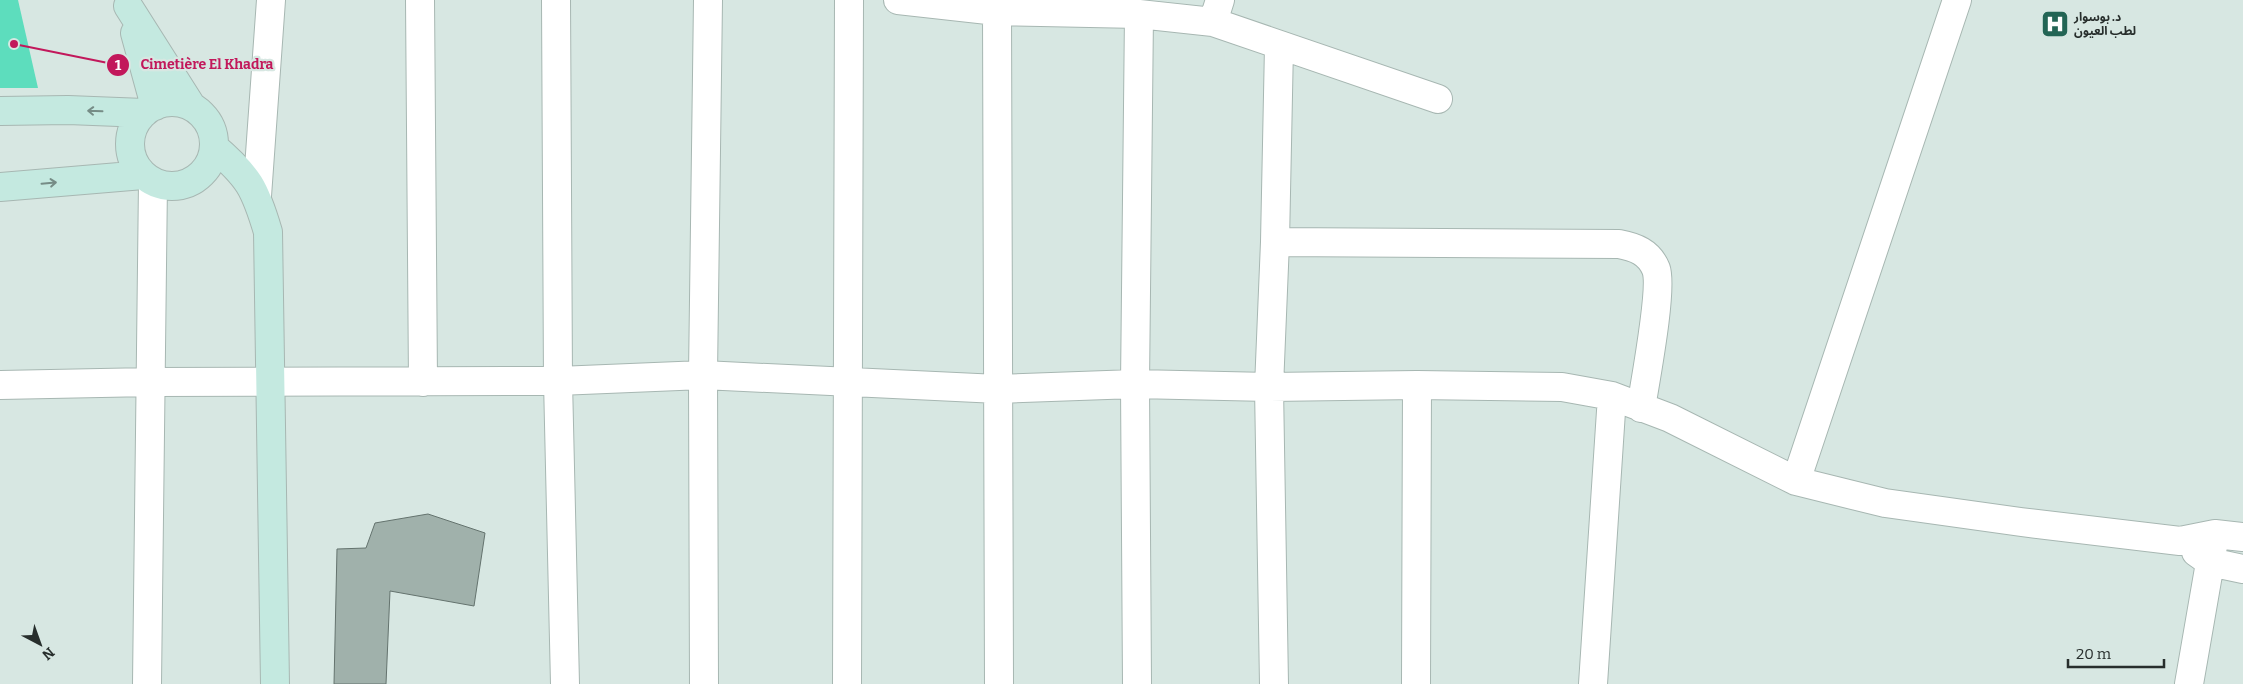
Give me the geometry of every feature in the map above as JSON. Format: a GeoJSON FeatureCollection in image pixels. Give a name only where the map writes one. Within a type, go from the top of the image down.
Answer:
{"type":"FeatureCollection","features":[{"type":"Feature","properties":{"kind":"street"},"geometry":{"type":"LineString","coordinates":[[257,196],[271,0]]}},
{"type":"Feature","properties":{"kind":"street"},"geometry":{"type":"LineString","coordinates":[[420,0],[423,382]]}},
{"type":"Feature","properties":{"kind":"street"},"geometry":{"type":"LineString","coordinates":[[556,0],[558,381],[565,684]]}},
{"type":"Feature","properties":{"kind":"street"},"geometry":{"type":"LineString","coordinates":[[704,684],[703,375],[708,0]]}},
{"type":"Feature","properties":{"kind":"street"},"geometry":{"type":"LineString","coordinates":[[847,684],[849,0]]}},
{"type":"Feature","properties":{"kind":"street"},"geometry":{"type":"LineString","coordinates":[[898,0],[997,11],[1139,14],[1217,11],[1279,46],[1438,99]]}},
{"type":"Feature","properties":{"kind":"street"},"geometry":{"type":"LineString","coordinates":[[1796,481],[1957,0]]}},
{"type":"Feature","properties":{"kind":"street"},"geometry":{"type":"LineString","coordinates":[[127,3],[192,107]]}},
{"type":"Feature","properties":{"kind":"street"},"geometry":{"type":"LineString","coordinates":[[127,3],[149,109]]}},
{"type":"Feature","properties":{"kind":"street"},"geometry":{"type":"LineString","coordinates":[[997,11],[999,684]]}},
{"type":"Feature","properties":{"kind":"street"},"geometry":{"type":"LineString","coordinates":[[1138,684],[1135,384],[1139,14]]}},
{"type":"Feature","properties":{"kind":"street"},"geometry":{"type":"LineString","coordinates":[[1274,684],[1269,387],[1275,242],[1279,46]]}},
{"type":"Feature","properties":{"kind":"street"},"geometry":{"type":"LineString","coordinates":[[0,111],[149,109],[167,102],[180,102],[202,114],[214,135],[212,158],[198,178],[176,186],[148,179],[0,187]]}},
{"type":"Feature","properties":{"kind":"street"},"geometry":{"type":"LineString","coordinates":[[147,684],[151,382],[148,179],[135,164],[131,151],[131,137],[135,124],[149,109]]}},
{"type":"Feature","properties":{"kind":"street"},"geometry":{"type":"LineString","coordinates":[[214,147],[240,169],[257,196],[268,232],[276,684]]}},
{"type":"Feature","properties":{"kind":"street"},"geometry":{"type":"LineString","coordinates":[[1275,242],[1619,244],[1638,248],[1649,258],[1656,270],[1657,286],[1642,408]]}},
{"type":"Feature","properties":{"kind":"street"},"geometry":{"type":"LineString","coordinates":[[0,386],[151,382],[558,381],[703,375],[998,389],[1135,384],[1269,387],[1417,385],[1562,387],[1612,396],[1670,418],[1796,481],[1885,503],[2180,541],[2215,534],[2243,537]]}},
{"type":"Feature","properties":{"kind":"street"},"geometry":{"type":"LineString","coordinates":[[1416,684],[1417,385]]}},
{"type":"Feature","properties":{"kind":"street"},"geometry":{"type":"LineString","coordinates":[[1593,684],[1612,396]]}},
{"type":"Feature","properties":{"kind":"street"},"geometry":{"type":"LineString","coordinates":[[2189,684],[2215,534]]}},
{"type":"Feature","properties":{"kind":"street"},"geometry":{"type":"LineString","coordinates":[[2180,541],[2210,562],[2243,569]]}},
{"type":"Feature","properties":{"kind":"green space"},"geometry":{"type":"Polygon","coordinates":[[[0,0],[18,0],[38,88],[0,88],[0,0]]]}},
{"type":"Feature","properties":{"kind":"building"},"geometry":{"type":"Polygon","coordinates":[[[428,514],[485,533],[474,606],[390,591],[386,684],[334,684],[337,549],[366,548],[375,523],[428,514]]]}},
{"type":"Feature","properties":{"kind":"place","name":"د. بوسوار لطب العيون"},"geometry":{"type":"Point","coordinates":[2055,24]}},
{"type":"Feature","properties":{"kind":"place","name":"Cimetière El Khadra"},"geometry":{"type":"Point","coordinates":[14,44]}}]}
